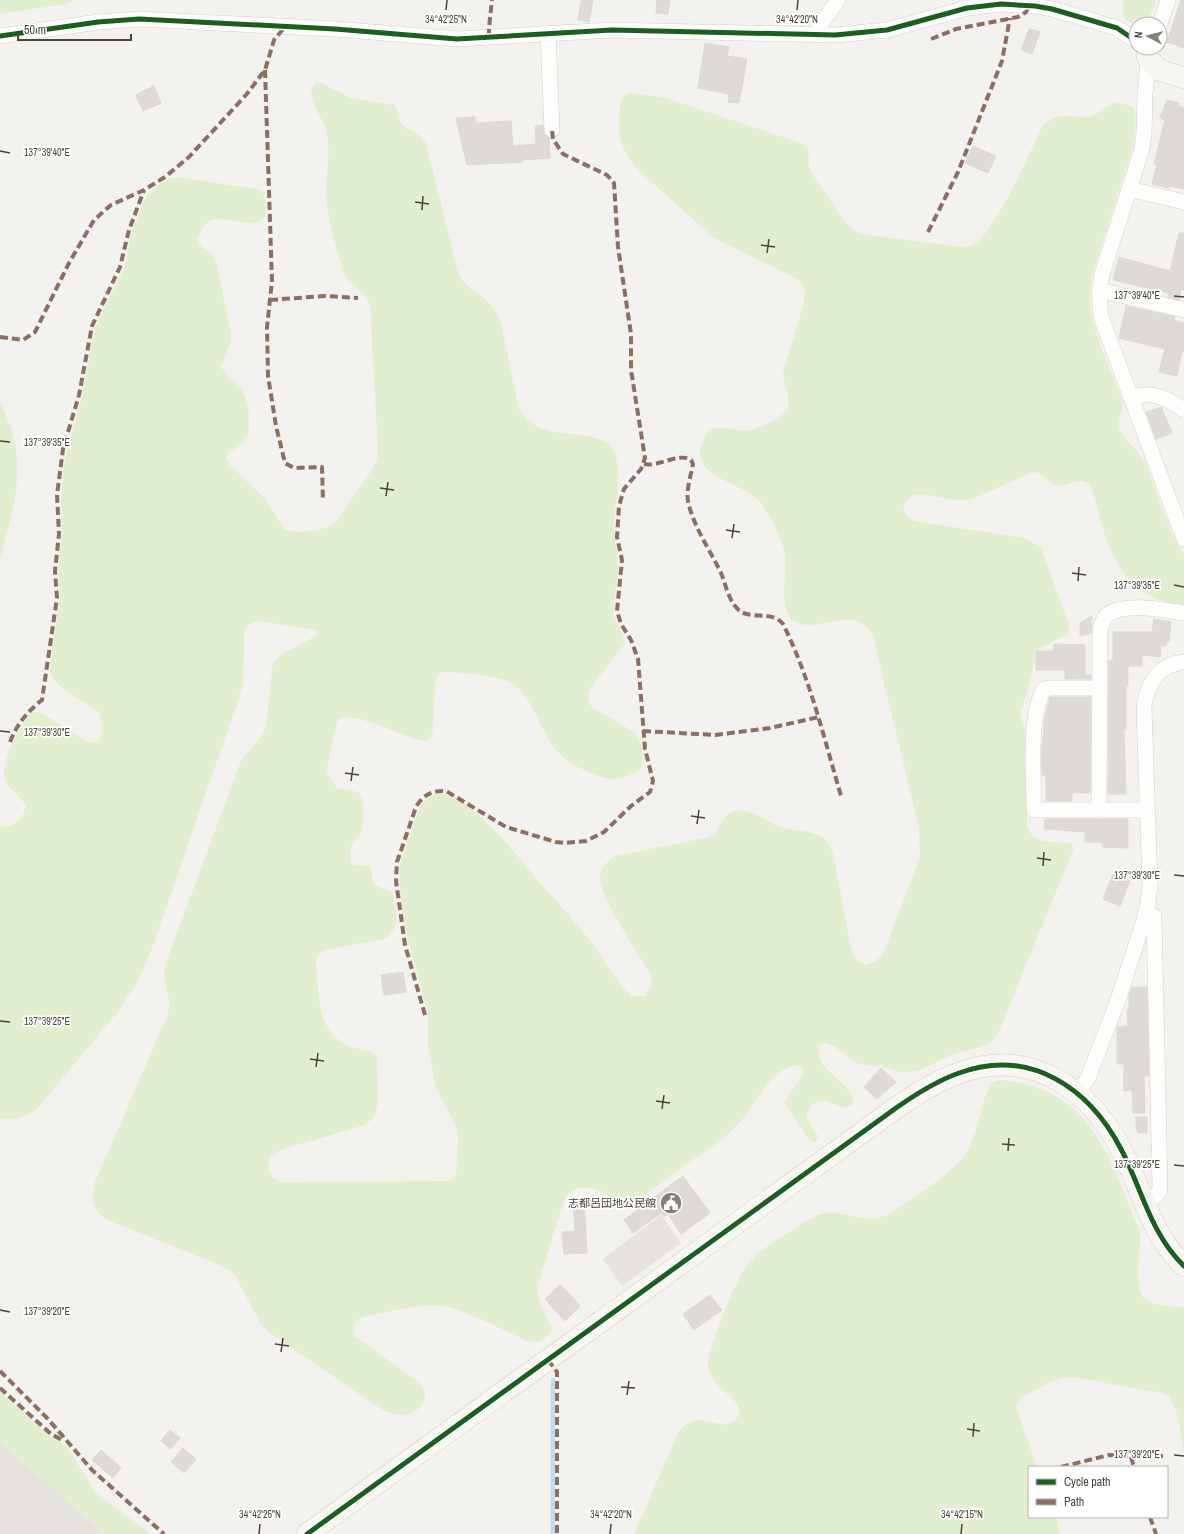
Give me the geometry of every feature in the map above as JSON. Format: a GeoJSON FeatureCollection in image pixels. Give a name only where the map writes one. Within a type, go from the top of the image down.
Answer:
{"type":"FeatureCollection","features":[{"type":"Feature","properties":{"kind":"street"},"geometry":{"type":"LineString","coordinates":[[818,35],[820,25],[838,0]]}},
{"type":"Feature","properties":{"kind":"street"},"geometry":{"type":"LineString","coordinates":[[1163,16],[1168,0]]}},
{"type":"Feature","properties":{"kind":"street"},"geometry":{"type":"LineString","coordinates":[[0,36],[90,23],[139,19],[362,31],[457,39],[618,30],[818,35],[852,34],[887,30],[967,8],[984,5],[1018,4],[1052,9],[1117,28],[1128,36]]}},
{"type":"Feature","properties":{"kind":"street"},"geometry":{"type":"LineString","coordinates":[[548,33],[552,130]]}},
{"type":"Feature","properties":{"kind":"street"},"geometry":{"type":"LineString","coordinates":[[1144,56],[1144,133],[1142,149],[1102,274],[1099,290],[1101,317],[1184,539]]}},
{"type":"Feature","properties":{"kind":"street"},"geometry":{"type":"LineString","coordinates":[[1149,56],[1159,70],[1184,78]]}},
{"type":"Feature","properties":{"kind":"street"},"geometry":{"type":"LineString","coordinates":[[1129,189],[1184,202]]}},
{"type":"Feature","properties":{"kind":"street"},"geometry":{"type":"LineString","coordinates":[[1099,290],[1184,310]]}},
{"type":"Feature","properties":{"kind":"street"},"geometry":{"type":"LineString","coordinates":[[1131,398],[1151,394],[1161,396],[1184,410]]}},
{"type":"Feature","properties":{"kind":"street"},"geometry":{"type":"LineString","coordinates":[[1100,810],[1100,632],[1102,622],[1107,615],[1116,611],[1137,608],[1184,613]]}},
{"type":"Feature","properties":{"kind":"street"},"geometry":{"type":"LineString","coordinates":[[1078,1092],[1088,1078],[1118,1000],[1146,914],[1150,886],[1144,707],[1146,695],[1150,684],[1158,674],[1168,666],[1184,662]]}},
{"type":"Feature","properties":{"kind":"street"},"geometry":{"type":"LineString","coordinates":[[1100,688],[1044,689],[1034,724],[1034,810],[1148,810]]}},
{"type":"Feature","properties":{"kind":"street"},"geometry":{"type":"LineString","coordinates":[[1143,1202],[1156,1197],[1160,1187],[1154,916],[1146,914]]}},
{"type":"Feature","properties":{"kind":"street"},"geometry":{"type":"LineString","coordinates":[[307,1534],[916,1094],[960,1072],[981,1067],[1002,1065],[1024,1067],[1044,1073],[1064,1082],[1078,1092],[1095,1109],[1107,1126],[1131,1169],[1143,1202],[1162,1240],[1184,1266]]}},
{"type":"Feature","properties":{"kind":"shaded area"},"geometry":{"type":"Polygon","coordinates":[[[661,1215],[681,1243],[622,1286],[603,1259],[661,1215]]]}},
{"type":"Feature","properties":{"kind":"shaded area"},"geometry":{"type":"Polygon","coordinates":[[[0,1442],[94,1524],[103,1534],[0,1534],[0,1442]]]}},
{"type":"Feature","properties":{"kind":"green space"},"geometry":{"type":"Polygon","coordinates":[[[0,0],[75,0],[66,4],[0,14],[0,0]]]}},
{"type":"Feature","properties":{"kind":"green space"},"geometry":{"type":"Polygon","coordinates":[[[1123,0],[1156,0],[1150,16],[1128,16],[1128,21],[1125,20],[1122,11],[1123,0]]]}},
{"type":"Feature","properties":{"kind":"green space"},"geometry":{"type":"Polygon","coordinates":[[[316,83],[321,83],[351,98],[394,105],[401,123],[420,135],[426,143],[458,272],[467,285],[491,305],[499,317],[519,409],[526,419],[536,426],[546,430],[595,438],[606,442],[612,448],[616,457],[618,468],[614,533],[618,557],[618,568],[614,614],[622,633],[624,645],[590,689],[588,699],[593,708],[637,735],[641,744],[643,760],[640,769],[637,772],[622,778],[613,779],[596,775],[566,760],[549,740],[534,710],[521,692],[513,684],[507,681],[489,676],[442,672],[437,676],[435,682],[433,731],[431,737],[426,741],[356,718],[346,717],[338,719],[326,772],[337,788],[359,793],[363,806],[361,831],[351,846],[351,863],[354,865],[370,866],[374,885],[392,892],[396,905],[397,918],[393,930],[384,939],[325,950],[319,954],[316,963],[319,999],[324,1021],[337,1039],[348,1046],[370,1052],[377,1056],[378,1103],[374,1117],[365,1125],[280,1150],[270,1158],[268,1168],[272,1177],[282,1182],[448,1181],[456,1175],[458,1137],[456,1126],[435,1085],[428,1043],[428,1014],[403,918],[399,881],[400,863],[419,809],[426,799],[433,795],[446,795],[458,800],[471,809],[498,834],[577,925],[620,983],[632,996],[645,996],[651,986],[650,973],[620,926],[602,887],[600,878],[601,871],[615,856],[709,837],[715,832],[728,814],[739,810],[752,812],[784,828],[816,834],[826,841],[833,852],[851,949],[856,959],[865,965],[875,962],[883,954],[920,857],[919,828],[873,637],[866,627],[857,621],[847,620],[803,625],[794,621],[789,616],[786,608],[784,590],[784,548],[770,518],[757,498],[710,471],[703,463],[700,452],[704,438],[708,432],[713,429],[726,428],[745,431],[751,430],[771,422],[788,409],[788,396],[783,373],[804,302],[804,289],[802,284],[797,279],[714,238],[639,171],[627,154],[620,136],[619,116],[624,96],[628,93],[666,98],[804,144],[808,147],[809,166],[811,172],[845,222],[854,231],[868,235],[962,247],[971,246],[980,240],[990,227],[1021,173],[1042,127],[1048,121],[1061,116],[1089,116],[1096,114],[1115,103],[1122,103],[1133,107],[1136,117],[1133,147],[1093,272],[1090,306],[1095,329],[1103,353],[1122,399],[1119,423],[1120,431],[1145,461],[1171,532],[1184,555],[1184,606],[1162,601],[1144,592],[1130,580],[1119,566],[1104,531],[1093,491],[1090,485],[1082,481],[1056,486],[1037,472],[1030,473],[970,499],[948,499],[924,494],[910,497],[903,510],[907,517],[914,521],[1024,538],[1041,547],[1069,625],[1068,634],[1035,651],[1033,671],[1020,715],[1027,732],[1027,826],[1030,832],[1038,839],[1049,842],[1071,844],[1074,848],[999,1031],[991,1042],[977,1048],[953,1054],[920,1070],[904,1073],[884,1067],[858,1064],[834,1046],[826,1043],[819,1046],[819,1055],[822,1063],[847,1089],[852,1096],[853,1104],[848,1107],[843,1107],[822,1101],[811,1106],[807,1118],[818,1136],[816,1142],[810,1141],[785,1104],[789,1094],[800,1080],[803,1071],[801,1066],[792,1066],[783,1070],[767,1085],[741,1121],[724,1138],[630,1206],[622,1209],[600,1191],[594,1189],[583,1188],[572,1191],[564,1200],[538,1285],[538,1298],[552,1330],[541,1340],[535,1342],[527,1341],[462,1311],[442,1306],[433,1305],[412,1307],[362,1317],[356,1321],[353,1328],[355,1336],[418,1382],[424,1389],[425,1398],[421,1406],[410,1414],[403,1415],[384,1411],[271,1334],[260,1323],[235,1275],[222,1266],[107,1220],[95,1208],[93,1199],[95,1182],[167,1016],[170,1006],[164,975],[166,962],[241,761],[263,734],[266,725],[273,663],[282,654],[314,637],[317,634],[317,630],[258,621],[251,623],[246,628],[244,636],[243,683],[238,701],[150,954],[135,986],[116,1014],[37,1109],[20,1118],[0,1118],[0,827],[10,826],[17,822],[23,815],[26,806],[7,784],[4,773],[8,754],[23,725],[33,712],[43,714],[88,742],[98,741],[102,733],[100,713],[61,687],[54,680],[50,672],[60,598],[58,571],[62,534],[61,495],[65,458],[82,396],[93,337],[99,318],[124,268],[132,231],[144,200],[154,188],[170,178],[177,177],[256,189],[263,192],[266,208],[264,218],[258,222],[249,223],[218,219],[209,221],[205,224],[199,234],[198,239],[201,245],[212,254],[216,260],[231,333],[231,342],[221,366],[243,391],[248,410],[248,437],[228,454],[226,457],[228,463],[265,499],[285,530],[312,531],[325,528],[336,522],[373,468],[377,459],[378,449],[370,305],[364,295],[349,281],[343,272],[331,225],[326,197],[328,138],[324,124],[312,100],[312,88],[316,83]]]}},
{"type":"Feature","properties":{"kind":"green space"},"geometry":{"type":"Polygon","coordinates":[[[0,403],[5,412],[14,440],[17,457],[17,474],[13,509],[0,560],[0,403]]]}},
{"type":"Feature","properties":{"kind":"green space"},"geometry":{"type":"Polygon","coordinates":[[[1000,1080],[1026,1084],[1047,1092],[1066,1103],[1081,1116],[1094,1132],[1106,1151],[1139,1230],[1140,1242],[1138,1279],[1142,1294],[1150,1302],[1164,1306],[1184,1307],[1184,1452],[1177,1413],[1171,1400],[1166,1394],[1078,1378],[1063,1378],[1049,1382],[1021,1398],[1016,1406],[1037,1466],[1028,1466],[1028,1518],[1056,1518],[1060,1534],[634,1534],[679,1431],[688,1423],[696,1420],[727,1424],[734,1421],[740,1413],[734,1400],[713,1379],[708,1361],[714,1339],[729,1299],[746,1267],[756,1255],[768,1246],[814,1217],[827,1213],[836,1213],[871,1219],[880,1217],[889,1214],[944,1176],[963,1158],[968,1150],[975,1134],[984,1099],[991,1083],[1000,1080]]]}},
{"type":"Feature","properties":{"kind":"green space"},"geometry":{"type":"Polygon","coordinates":[[[0,1392],[45,1432],[67,1447],[96,1493],[151,1534],[103,1534],[94,1524],[0,1442],[0,1392]]]}},
{"type":"Feature","properties":{"kind":"building"},"geometry":{"type":"Polygon","coordinates":[[[581,0],[593,0],[589,22],[578,20],[581,0]]]}},
{"type":"Feature","properties":{"kind":"building"},"geometry":{"type":"Polygon","coordinates":[[[657,0],[670,0],[668,14],[656,13],[657,0]]]}},
{"type":"Feature","properties":{"kind":"building"},"geometry":{"type":"Polygon","coordinates":[[[1181,0],[1184,0],[1184,48],[1168,42],[1181,0]]]}},
{"type":"Feature","properties":{"kind":"building"},"geometry":{"type":"Polygon","coordinates":[[[1029,29],[1040,32],[1032,54],[1021,50],[1029,29]]]}},
{"type":"Feature","properties":{"kind":"building"},"geometry":{"type":"Polygon","coordinates":[[[705,43],[729,47],[727,56],[747,59],[739,103],[728,102],[729,94],[698,88],[705,43]]]}},
{"type":"Feature","properties":{"kind":"building"},"geometry":{"type":"Polygon","coordinates":[[[154,86],[161,103],[143,111],[136,95],[154,86]]]}},
{"type":"Feature","properties":{"kind":"building"},"geometry":{"type":"Polygon","coordinates":[[[1167,100],[1179,103],[1178,106],[1184,108],[1184,189],[1169,186],[1169,188],[1152,184],[1157,165],[1154,164],[1165,120],[1160,118],[1167,100]]]}},
{"type":"Feature","properties":{"kind":"building"},"geometry":{"type":"Polygon","coordinates":[[[475,117],[475,123],[511,121],[513,146],[536,144],[535,126],[543,125],[544,134],[549,138],[550,158],[522,160],[523,162],[467,165],[456,118],[475,117]]]}},
{"type":"Feature","properties":{"kind":"building"},"geometry":{"type":"Polygon","coordinates":[[[973,146],[996,156],[988,173],[965,163],[973,146]]]}},
{"type":"Feature","properties":{"kind":"building"},"geometry":{"type":"Polygon","coordinates":[[[1179,233],[1184,233],[1184,290],[1181,289],[1179,300],[1168,297],[1169,293],[1113,280],[1119,257],[1170,271],[1179,233]]]}},
{"type":"Feature","properties":{"kind":"building"},"geometry":{"type":"Polygon","coordinates":[[[1126,306],[1175,317],[1174,320],[1184,323],[1184,352],[1182,351],[1177,376],[1159,372],[1165,349],[1119,338],[1126,306]]]}},
{"type":"Feature","properties":{"kind":"building"},"geometry":{"type":"Polygon","coordinates":[[[1161,407],[1172,433],[1156,439],[1146,412],[1161,407]]]}},
{"type":"Feature","properties":{"kind":"building"},"geometry":{"type":"Polygon","coordinates":[[[1092,616],[1091,633],[1080,636],[1080,623],[1092,616]]]}},
{"type":"Feature","properties":{"kind":"building"},"geometry":{"type":"Polygon","coordinates":[[[1154,619],[1171,622],[1169,642],[1167,641],[1166,646],[1161,646],[1160,657],[1142,655],[1142,666],[1128,666],[1128,686],[1126,686],[1126,729],[1124,729],[1126,794],[1108,794],[1109,661],[1113,661],[1113,632],[1152,632],[1154,619]]]}},
{"type":"Feature","properties":{"kind":"building"},"geometry":{"type":"Polygon","coordinates":[[[1054,644],[1085,645],[1085,675],[1091,675],[1091,679],[1065,679],[1065,670],[1036,670],[1036,651],[1054,651],[1054,644]]]}},
{"type":"Feature","properties":{"kind":"building"},"geometry":{"type":"Polygon","coordinates":[[[1050,697],[1091,697],[1090,793],[1072,793],[1072,801],[1046,801],[1046,775],[1042,775],[1042,748],[1045,717],[1050,697]]]}},
{"type":"Feature","properties":{"kind":"building"},"geometry":{"type":"Polygon","coordinates":[[[1045,819],[1128,819],[1128,848],[1102,847],[1102,842],[1085,842],[1085,832],[1044,829],[1045,819]]]}},
{"type":"Feature","properties":{"kind":"building"},"geometry":{"type":"Polygon","coordinates":[[[1113,874],[1130,881],[1120,906],[1103,899],[1113,874]]]}},
{"type":"Feature","properties":{"kind":"building"},"geometry":{"type":"Polygon","coordinates":[[[403,972],[406,992],[384,995],[381,975],[403,972]]]}},
{"type":"Feature","properties":{"kind":"building"},"geometry":{"type":"Polygon","coordinates":[[[1132,987],[1147,987],[1149,1076],[1144,1076],[1145,1113],[1133,1113],[1132,1090],[1124,1091],[1124,1064],[1117,1064],[1117,1027],[1128,1026],[1127,1010],[1129,1010],[1129,996],[1132,987]]]}},
{"type":"Feature","properties":{"kind":"building"},"geometry":{"type":"Polygon","coordinates":[[[881,1068],[896,1082],[877,1099],[864,1087],[881,1068]]]}},
{"type":"Feature","properties":{"kind":"building"},"geometry":{"type":"Polygon","coordinates":[[[1136,1117],[1147,1117],[1147,1132],[1138,1133],[1136,1128],[1136,1117]]]}},
{"type":"Feature","properties":{"kind":"building","name":"志都呂団地公民館"},"geometry":{"type":"Polygon","coordinates":[[[683,1176],[710,1213],[681,1234],[668,1214],[664,1217],[661,1213],[633,1233],[624,1220],[683,1176]]]}},
{"type":"Feature","properties":{"kind":"building"},"geometry":{"type":"Polygon","coordinates":[[[584,1201],[587,1253],[564,1254],[562,1232],[575,1231],[573,1202],[584,1201]]]}},
{"type":"Feature","properties":{"kind":"building"},"geometry":{"type":"Polygon","coordinates":[[[560,1284],[580,1306],[565,1321],[545,1299],[560,1284]]]}},
{"type":"Feature","properties":{"kind":"building"},"geometry":{"type":"Polygon","coordinates":[[[710,1295],[722,1310],[694,1330],[683,1314],[710,1295]]]}},
{"type":"Feature","properties":{"kind":"building"},"geometry":{"type":"Polygon","coordinates":[[[170,1430],[180,1438],[170,1449],[161,1441],[170,1430]]]}},
{"type":"Feature","properties":{"kind":"building"},"geometry":{"type":"Polygon","coordinates":[[[183,1448],[196,1459],[184,1473],[171,1462],[183,1448]]]}},
{"type":"Feature","properties":{"kind":"building"},"geometry":{"type":"Polygon","coordinates":[[[101,1450],[121,1468],[113,1478],[92,1460],[101,1450]]]}},
{"type":"Feature","properties":{"kind":"waterway"},"geometry":{"type":"LineString","coordinates":[[553,1380],[553,1534]]}},
{"type":"Feature","properties":{"kind":"marked path"},"geometry":{"type":"LineString","coordinates":[[489,37],[492,0]]}},
{"type":"Feature","properties":{"kind":"marked path"},"geometry":{"type":"LineString","coordinates":[[931,39],[956,29],[1018,17],[1026,12],[1030,5]]}},
{"type":"Feature","properties":{"kind":"marked path"},"geometry":{"type":"LineString","coordinates":[[928,232],[958,172],[1002,61],[1010,18]]}},
{"type":"Feature","properties":{"kind":"marked path"},"geometry":{"type":"LineString","coordinates":[[0,337],[23,340],[35,332],[69,263],[94,220],[111,205],[144,190],[165,177],[189,157],[246,95],[265,70],[274,40],[284,28]]}},
{"type":"Feature","properties":{"kind":"marked path"},"geometry":{"type":"LineString","coordinates":[[265,70],[272,281],[267,327],[268,376],[276,426],[285,463],[294,468],[322,467],[323,501]]}},
{"type":"Feature","properties":{"kind":"marked path"},"geometry":{"type":"LineString","coordinates":[[425,1015],[405,945],[396,881],[397,862],[416,807],[422,799],[432,792],[446,791],[506,827],[556,842],[565,843],[586,841],[604,832],[631,806],[650,792],[653,781],[645,749],[638,659],[631,640],[621,624],[617,611],[622,560],[617,537],[619,506],[624,489],[641,469],[645,458],[631,370],[631,334],[618,247],[614,183],[607,175],[563,154],[553,139],[552,130]]}},
{"type":"Feature","properties":{"kind":"marked path"},"geometry":{"type":"LineString","coordinates":[[10,742],[23,719],[42,700],[57,598],[55,571],[59,534],[57,495],[63,449],[79,395],[92,326],[120,267],[129,230],[144,190]]}},
{"type":"Feature","properties":{"kind":"marked path"},"geometry":{"type":"LineString","coordinates":[[270,300],[324,296],[358,298]]}},
{"type":"Feature","properties":{"kind":"marked path"},"geometry":{"type":"LineString","coordinates":[[644,464],[656,464],[681,458],[691,460],[693,464],[688,487],[688,501],[698,529],[721,573],[730,599],[736,608],[745,614],[773,617],[783,624],[793,645],[809,687],[841,796]]}},
{"type":"Feature","properties":{"kind":"marked path"},"geometry":{"type":"LineString","coordinates":[[643,731],[715,735],[770,728],[819,717]]}},
{"type":"Feature","properties":{"kind":"marked path"},"geometry":{"type":"LineString","coordinates":[[548,1360],[557,1372],[557,1534]]}},
{"type":"Feature","properties":{"kind":"marked path"},"geometry":{"type":"LineString","coordinates":[[0,1371],[48,1419],[92,1470],[164,1534]]}},
{"type":"Feature","properties":{"kind":"marked path"},"geometry":{"type":"LineString","coordinates":[[0,1388],[51,1434],[64,1441]]}},
{"type":"Feature","properties":{"kind":"marked path"},"geometry":{"type":"LineString","coordinates":[[1065,1466],[1109,1455],[1131,1457],[1163,1456]]}},
{"type":"Feature","properties":{"kind":"marked path"},"geometry":{"type":"LineString","coordinates":[[1131,1457],[1134,1466]]}},
{"type":"Feature","properties":{"kind":"marked path"},"geometry":{"type":"LineString","coordinates":[[1150,1518],[1156,1534]]}},
{"type":"Feature","properties":{"kind":"cycle path"},"geometry":{"type":"LineString","coordinates":[[0,36],[98,22],[139,19],[335,29],[457,39],[612,30],[835,35],[887,30],[967,8],[1001,4],[1035,6],[1052,9],[1117,28],[1128,36]]}},
{"type":"Feature","properties":{"kind":"cycle path"},"geometry":{"type":"LineString","coordinates":[[307,1534],[896,1108],[926,1088],[959,1073],[985,1066],[1010,1065],[1033,1070],[1055,1078],[1074,1091],[1092,1108],[1108,1127],[1121,1149],[1155,1225],[1172,1253],[1184,1266]]}},
{"type":"Feature","properties":{"kind":"place","name":"志都呂団地公民館"},"geometry":{"type":"Point","coordinates":[671,1203]}}]}
